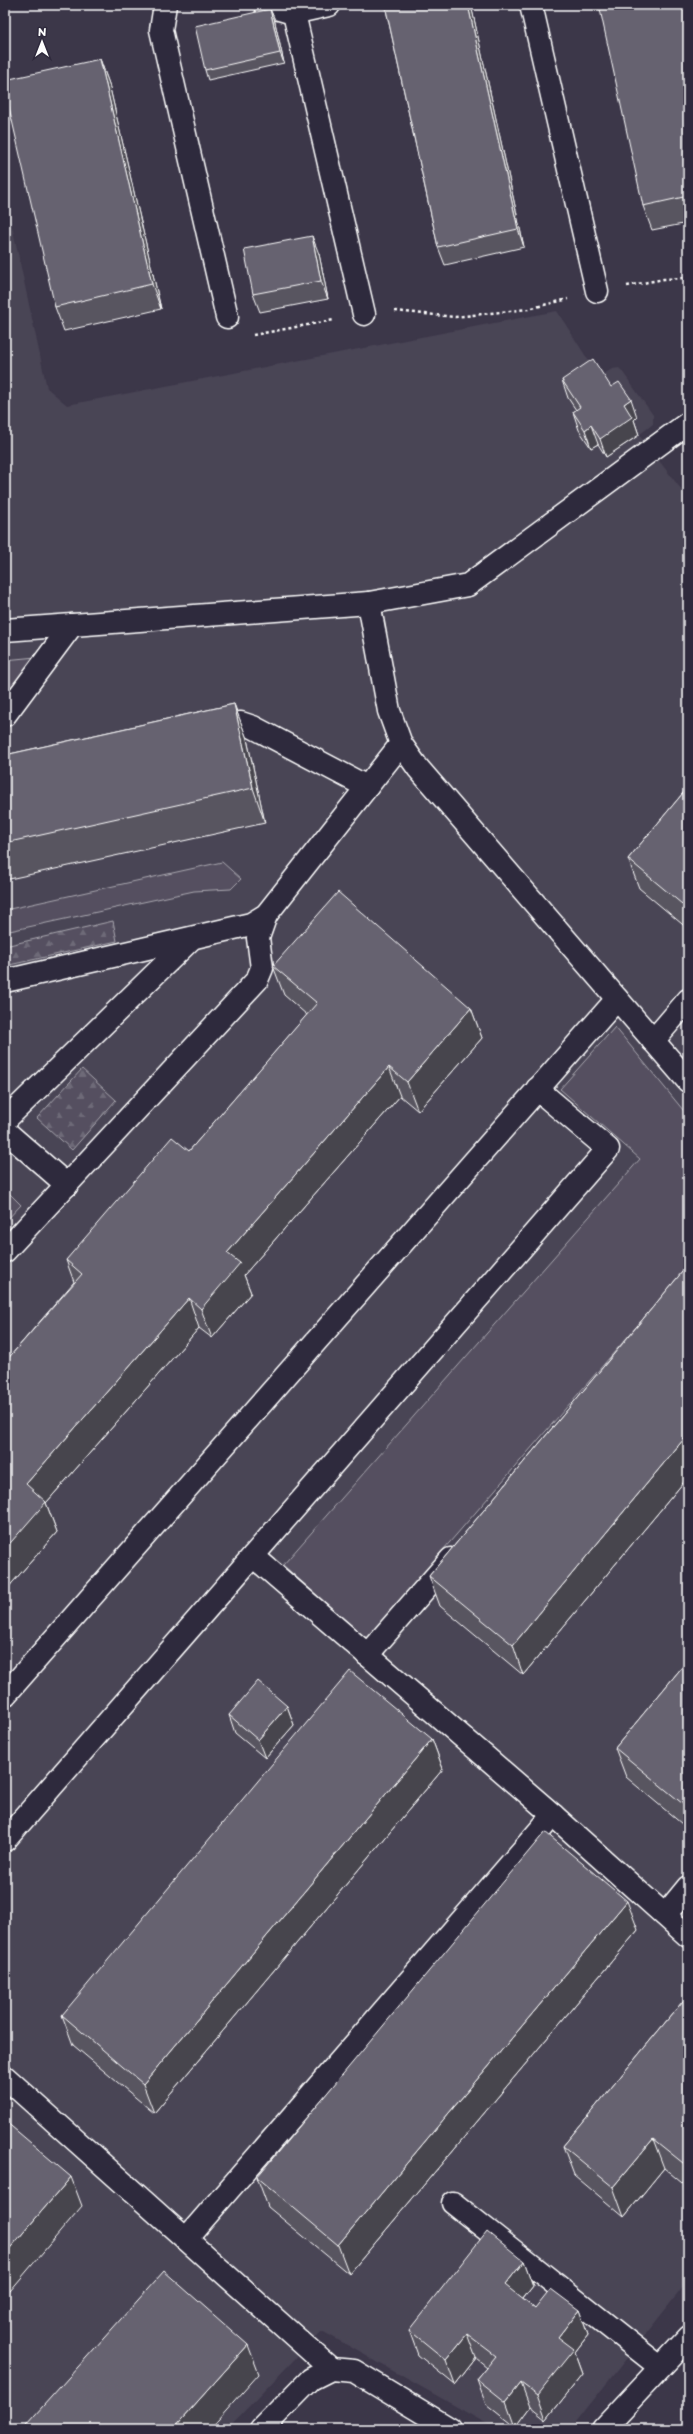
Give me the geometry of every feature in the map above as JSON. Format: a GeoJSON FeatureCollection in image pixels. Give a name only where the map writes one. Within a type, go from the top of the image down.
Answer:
{"type":"FeatureCollection","features":[{"type":"Feature","properties":{"kind":"lane"},"geometry":{"type":"LineString","coordinates":[[165,5],[161,30],[227,317]]}},
{"type":"Feature","properties":{"kind":"lane"},"geometry":{"type":"LineString","coordinates":[[265,5],[292,9],[329,5]]}},
{"type":"Feature","properties":{"kind":"lane"},"geometry":{"type":"LineString","coordinates":[[531,5],[597,291]]}},
{"type":"Feature","properties":{"kind":"lane"},"geometry":{"type":"LineString","coordinates":[[292,9],[364,314]]}},
{"type":"Feature","properties":{"kind":"lane"},"geometry":{"type":"LineString","coordinates":[[5,630],[369,604],[468,585],[688,423]]}},
{"type":"Feature","properties":{"kind":"lane"},"geometry":{"type":"LineString","coordinates":[[369,604],[389,711],[401,744],[418,768],[688,1081]]}},
{"type":"Feature","properties":{"kind":"lane"},"geometry":{"type":"LineString","coordinates":[[5,715],[72,625]]}},
{"type":"Feature","properties":{"kind":"lane"},"geometry":{"type":"LineString","coordinates":[[195,730],[226,723],[241,723],[253,727],[368,787]]}},
{"type":"Feature","properties":{"kind":"lane"},"geometry":{"type":"LineString","coordinates":[[5,1251],[257,980],[262,968],[258,938],[266,915],[401,744]]}},
{"type":"Feature","properties":{"kind":"lane"},"geometry":{"type":"LineString","coordinates":[[5,981],[190,940],[251,924],[266,915]]}},
{"type":"Feature","properties":{"kind":"lane"},"geometry":{"type":"LineString","coordinates":[[5,1120],[190,940]]}},
{"type":"Feature","properties":{"kind":"lane"},"geometry":{"type":"LineString","coordinates":[[5,1695],[617,999]]}},
{"type":"Feature","properties":{"kind":"lane"},"geometry":{"type":"LineString","coordinates":[[653,1041],[688,1000]]}},
{"type":"Feature","properties":{"kind":"lane"},"geometry":{"type":"LineString","coordinates":[[5,1840],[608,1149],[537,1089]]}},
{"type":"Feature","properties":{"kind":"lane"},"geometry":{"type":"LineString","coordinates":[[5,1131],[67,1185]]}},
{"type":"Feature","properties":{"kind":"lane"},"geometry":{"type":"LineString","coordinates":[[368,1655],[466,1541]]}},
{"type":"Feature","properties":{"kind":"lane"},"geometry":{"type":"LineString","coordinates":[[253,1556],[553,1815],[688,1936]]}},
{"type":"Feature","properties":{"kind":"lane"},"geometry":{"type":"LineString","coordinates":[[186,2239],[553,1815]]}},
{"type":"Feature","properties":{"kind":"lane"},"geometry":{"type":"LineString","coordinates":[[665,1915],[688,1887]]}},
{"type":"Feature","properties":{"kind":"lane"},"geometry":{"type":"LineString","coordinates":[[5,2077],[331,2369]]}},
{"type":"Feature","properties":{"kind":"lane"},"geometry":{"type":"LineString","coordinates":[[453,2203],[660,2367]]}},
{"type":"Feature","properties":{"kind":"lane"},"geometry":{"type":"LineString","coordinates":[[603,2429],[688,2338]]}},
{"type":"Feature","properties":{"kind":"lane"},"geometry":{"type":"LineString","coordinates":[[262,2429],[311,2378],[331,2369],[354,2371],[450,2429]]}},
{"type":"Feature","properties":{"kind":"path"},"geometry":{"type":"LineString","coordinates":[[227,317],[233,330],[247,336],[386,311],[455,317],[492,314],[528,309],[597,291],[664,279],[688,278]]}},
{"type":"Feature","properties":{"kind":"shaded area"},"geometry":{"type":"Polygon","coordinates":[[[5,193],[47,388],[67,405],[557,311],[599,377],[612,369],[619,368],[653,415],[653,424],[639,435],[688,498],[688,2281],[572,2427],[496,2429],[322,2331],[227,2429],[5,2429],[5,193]]]}},
{"type":"Feature","properties":{"kind":"green space"},"geometry":{"type":"Polygon","coordinates":[[[36,657],[5,696],[5,660],[36,657]]]}},
{"type":"Feature","properties":{"kind":"green space"},"geometry":{"type":"Polygon","coordinates":[[[222,862],[241,879],[231,889],[194,891],[5,932],[5,910],[222,862]]]}},
{"type":"Feature","properties":{"kind":"green space"},"geometry":{"type":"Polygon","coordinates":[[[113,921],[117,941],[5,966],[5,946],[113,921]]]}},
{"type":"Feature","properties":{"kind":"green space"},"geometry":{"type":"Polygon","coordinates":[[[615,1027],[688,1116],[688,1267],[366,1639],[283,1565],[640,1159],[560,1089],[615,1027]]]}},
{"type":"Feature","properties":{"kind":"green space"},"geometry":{"type":"Polygon","coordinates":[[[82,1069],[116,1100],[72,1150],[37,1118],[82,1069]]]}},
{"type":"Feature","properties":{"kind":"green space"},"geometry":{"type":"Polygon","coordinates":[[[5,1189],[21,1205],[5,1222],[5,1189]]]}},
{"type":"Feature","properties":{"kind":"building"},"geometry":{"type":"Polygon","coordinates":[[[385,5],[468,5],[518,229],[438,247],[385,5]]]}},
{"type":"Feature","properties":{"kind":"building"},"geometry":{"type":"Polygon","coordinates":[[[599,5],[686,5],[688,15],[688,196],[643,206],[599,5]]]}},
{"type":"Feature","properties":{"kind":"building"},"geometry":{"type":"Polygon","coordinates":[[[270,9],[280,53],[205,70],[195,26],[270,9]]]}},
{"type":"Feature","properties":{"kind":"building"},"geometry":{"type":"Polygon","coordinates":[[[100,59],[152,284],[55,307],[5,90],[5,80],[100,59]]]}},
{"type":"Feature","properties":{"kind":"building"},"geometry":{"type":"Polygon","coordinates":[[[312,236],[321,281],[253,294],[244,249],[312,236]]]}},
{"type":"Feature","properties":{"kind":"building"},"geometry":{"type":"Polygon","coordinates":[[[593,359],[611,387],[619,382],[631,399],[624,404],[632,417],[600,439],[591,425],[585,430],[573,412],[580,407],[562,380],[593,359]]]}},
{"type":"Feature","properties":{"kind":"building"},"geometry":{"type":"Polygon","coordinates":[[[234,704],[253,788],[5,843],[5,755],[234,704]]]}},
{"type":"Feature","properties":{"kind":"building"},"geometry":{"type":"Polygon","coordinates":[[[688,787],[688,909],[628,859],[688,787]]]}},
{"type":"Feature","properties":{"kind":"building"},"geometry":{"type":"Polygon","coordinates":[[[338,892],[471,1008],[407,1082],[389,1067],[227,1253],[240,1263],[201,1309],[189,1298],[26,1484],[46,1502],[5,1549],[5,1362],[82,1274],[66,1260],[172,1137],[189,1151],[317,1003],[273,966],[338,892]]]}},
{"type":"Feature","properties":{"kind":"building"},"geometry":{"type":"Polygon","coordinates":[[[688,1265],[688,1434],[513,1645],[429,1576],[688,1265]]]}},
{"type":"Feature","properties":{"kind":"building"},"geometry":{"type":"Polygon","coordinates":[[[688,1660],[688,1799],[683,1804],[615,1748],[688,1660]]]}},
{"type":"Feature","properties":{"kind":"building"},"geometry":{"type":"Polygon","coordinates":[[[350,1671],[432,1739],[143,2084],[62,2015],[350,1671]]]}},
{"type":"Feature","properties":{"kind":"building"},"geometry":{"type":"Polygon","coordinates":[[[258,1681],[287,1706],[258,1740],[229,1715],[258,1681]]]}},
{"type":"Feature","properties":{"kind":"building"},"geometry":{"type":"Polygon","coordinates":[[[545,1832],[627,1901],[338,2245],[257,2177],[545,1832]]]}},
{"type":"Feature","properties":{"kind":"building"},"geometry":{"type":"Polygon","coordinates":[[[688,1995],[688,2167],[653,2139],[613,2187],[563,2146],[688,1995]]]}},
{"type":"Feature","properties":{"kind":"building"},"geometry":{"type":"Polygon","coordinates":[[[5,2121],[71,2177],[5,2254],[5,2121]]]}},
{"type":"Feature","properties":{"kind":"building"},"geometry":{"type":"Polygon","coordinates":[[[487,2231],[524,2261],[505,2285],[535,2309],[551,2289],[579,2310],[558,2337],[574,2349],[537,2395],[521,2383],[506,2402],[477,2379],[496,2356],[467,2334],[446,2360],[409,2330],[487,2231]]]}},
{"type":"Feature","properties":{"kind":"building"},"geometry":{"type":"Polygon","coordinates":[[[164,2271],[248,2345],[173,2429],[30,2429],[26,2425],[164,2271]]]}}]}
